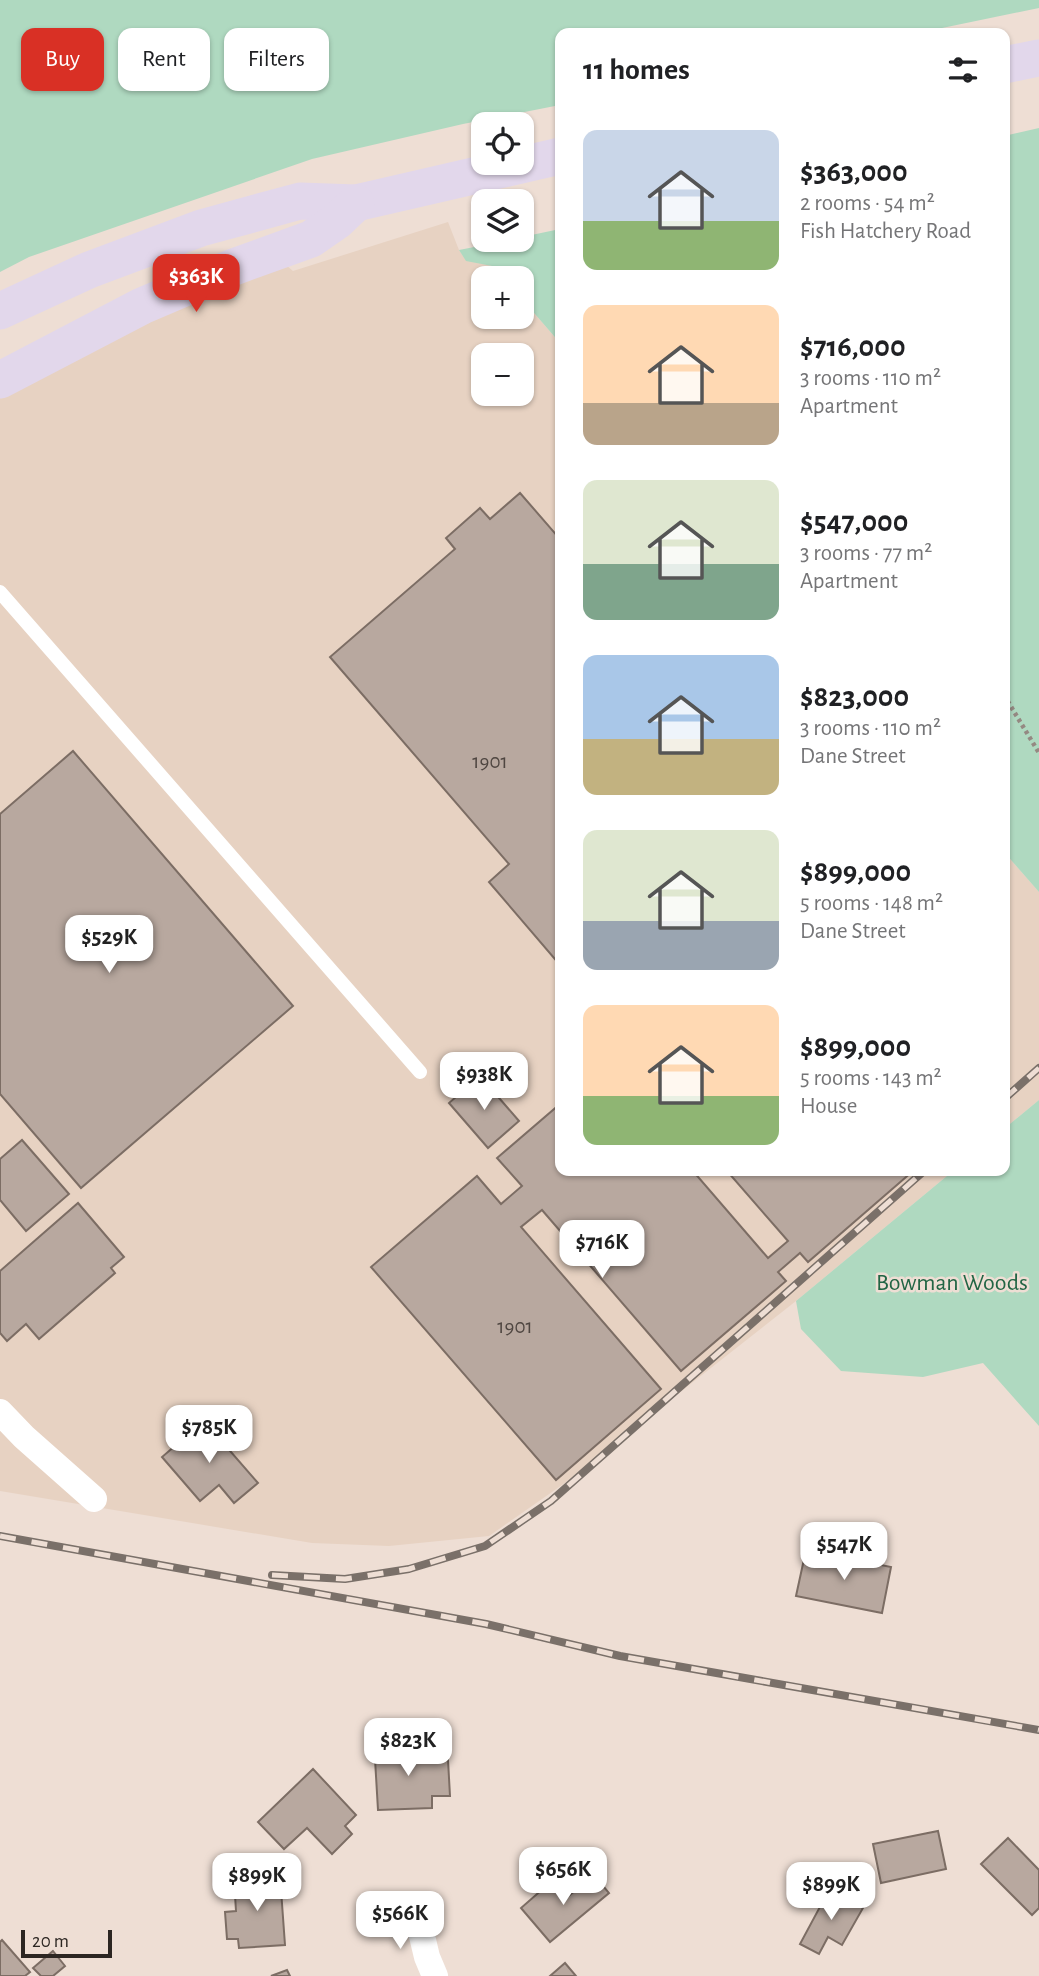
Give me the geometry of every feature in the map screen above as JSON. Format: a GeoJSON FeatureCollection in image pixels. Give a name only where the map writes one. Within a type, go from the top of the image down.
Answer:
{"type":"FeatureCollection","features":[{"type":"Feature","properties":{"kind":"main road"},"geometry":{"type":"LineString","coordinates":[[1010,64],[1039,58]]}},
{"type":"Feature","properties":{"kind":"main road"},"geometry":{"type":"LineString","coordinates":[[0,311],[79,274],[201,228],[300,201],[356,203],[555,157]]}},
{"type":"Feature","properties":{"kind":"main road"},"geometry":{"type":"LineString","coordinates":[[0,380],[154,301],[231,268],[310,239],[337,221],[356,203]]}},
{"type":"Feature","properties":{"kind":"street"},"geometry":{"type":"LineString","coordinates":[[0,1412],[94,1499]]}},
{"type":"Feature","properties":{"kind":"street"},"geometry":{"type":"LineString","coordinates":[[416,1912],[427,1957],[435,1976]]}},
{"type":"Feature","properties":{"kind":"lane"},"geometry":{"type":"LineString","coordinates":[[0,592],[420,1072]]}},
{"type":"Feature","properties":{"kind":"path"},"geometry":{"type":"LineString","coordinates":[[1010,705],[1039,753]]}},
{"type":"Feature","properties":{"kind":"shaded area"},"geometry":{"type":"Polygon","coordinates":[[[448,222],[466,260],[492,266],[471,266],[471,329],[534,329],[534,313],[555,337],[555,1176],[947,1176],[796,1301],[562,1485],[489,1536],[389,1546],[312,1543],[0,1491],[0,380],[272,253],[293,271],[448,222]]]}},
{"type":"Feature","properties":{"kind":"shaded area"},"geometry":{"type":"Polygon","coordinates":[[[1010,859],[1039,892],[1039,1100],[1010,1124],[1010,859]]]}},
{"type":"Feature","properties":{"kind":"green space"},"geometry":{"type":"Polygon","coordinates":[[[0,0],[1039,0],[1039,8],[942,28],[555,28],[555,106],[524,112],[471,112],[471,122],[312,159],[29,257],[0,272],[0,0]]]}},
{"type":"Feature","properties":{"kind":"green space"},"geometry":{"type":"Polygon","coordinates":[[[1039,128],[1039,892],[1010,859],[1010,135],[1039,128]]]}},
{"type":"Feature","properties":{"kind":"green space"},"geometry":{"type":"Polygon","coordinates":[[[555,230],[555,337],[534,313],[534,266],[492,266],[466,261],[459,250],[471,248],[471,252],[534,252],[534,234],[555,230]]]}},
{"type":"Feature","properties":{"kind":"green space","name":"Bowman Woods"},"geometry":{"type":"Polygon","coordinates":[[[1039,1100],[1039,1426],[983,1363],[923,1377],[841,1371],[801,1329],[796,1301],[947,1176],[1010,1176],[1010,1124],[1039,1100]]]}},
{"type":"Feature","properties":{"kind":"building"},"geometry":{"type":"Polygon","coordinates":[[[520,493],[555,533],[555,959],[489,882],[509,864],[330,657],[455,549],[446,538],[480,508],[490,519],[520,493]]]}},
{"type":"Feature","properties":{"kind":"building"},"geometry":{"type":"Polygon","coordinates":[[[73,751],[293,1006],[81,1188],[0,1094],[0,814],[73,751]]]}},
{"type":"Feature","properties":{"kind":"building"},"geometry":{"type":"Polygon","coordinates":[[[480,1076],[519,1121],[488,1148],[449,1103],[480,1076]]]}},
{"type":"Feature","properties":{"kind":"building"},"geometry":{"type":"Polygon","coordinates":[[[555,1108],[555,1176],[697,1176],[768,1258],[788,1241],[731,1176],[907,1176],[808,1262],[800,1253],[778,1272],[786,1281],[681,1371],[542,1210],[521,1227],[661,1389],[556,1480],[371,1267],[477,1176],[501,1204],[522,1186],[497,1158],[555,1108]]]}},
{"type":"Feature","properties":{"kind":"building"},"geometry":{"type":"Polygon","coordinates":[[[22,1140],[69,1194],[26,1231],[0,1200],[0,1159],[22,1140]]]}},
{"type":"Feature","properties":{"kind":"building"},"geometry":{"type":"Polygon","coordinates":[[[78,1203],[124,1257],[111,1268],[115,1273],[39,1339],[26,1324],[7,1341],[0,1333],[0,1271],[78,1203]]]}},
{"type":"Feature","properties":{"kind":"building"},"geometry":{"type":"Polygon","coordinates":[[[204,1421],[258,1483],[234,1503],[219,1485],[200,1501],[162,1457],[204,1421]]]}},
{"type":"Feature","properties":{"kind":"building"},"geometry":{"type":"Polygon","coordinates":[[[806,1550],[891,1567],[882,1613],[796,1596],[806,1550]]]}},
{"type":"Feature","properties":{"kind":"building"},"geometry":{"type":"Polygon","coordinates":[[[408,1739],[409,1757],[428,1758],[428,1761],[448,1760],[450,1796],[432,1796],[432,1808],[378,1810],[375,1759],[381,1758],[380,1740],[408,1739]]]}},
{"type":"Feature","properties":{"kind":"building"},"geometry":{"type":"Polygon","coordinates":[[[313,1769],[356,1815],[345,1826],[352,1834],[332,1854],[307,1828],[284,1849],[258,1822],[313,1769]]]}},
{"type":"Feature","properties":{"kind":"building"},"geometry":{"type":"Polygon","coordinates":[[[938,1831],[946,1869],[881,1883],[873,1844],[938,1831]]]}},
{"type":"Feature","properties":{"kind":"building"},"geometry":{"type":"Polygon","coordinates":[[[1008,1838],[1039,1870],[1039,1908],[1032,1915],[981,1864],[1008,1838]]]}},
{"type":"Feature","properties":{"kind":"building"},"geometry":{"type":"Polygon","coordinates":[[[594,1875],[609,1893],[550,1942],[521,1908],[552,1881],[566,1898],[594,1875]]]}},
{"type":"Feature","properties":{"kind":"building"},"geometry":{"type":"Polygon","coordinates":[[[280,1876],[285,1945],[239,1948],[238,1939],[227,1939],[225,1912],[236,1911],[234,1879],[280,1876]]]}},
{"type":"Feature","properties":{"kind":"building"},"geometry":{"type":"Polygon","coordinates":[[[829,1890],[863,1908],[842,1945],[828,1937],[819,1954],[800,1944],[829,1890]]]}},
{"type":"Feature","properties":{"kind":"building"},"geometry":{"type":"Polygon","coordinates":[[[2,1940],[30,1972],[25,1976],[0,1976],[2,1940]]]}},
{"type":"Feature","properties":{"kind":"building"},"geometry":{"type":"Polygon","coordinates":[[[53,1951],[65,1966],[53,1976],[41,1976],[33,1968],[53,1951]]]}},
{"type":"Feature","properties":{"kind":"building"},"geometry":{"type":"Polygon","coordinates":[[[565,1963],[576,1976],[550,1976],[565,1963]]]}},
{"type":"Feature","properties":{"kind":"building"},"geometry":{"type":"Polygon","coordinates":[[[287,1970],[290,1976],[271,1976],[287,1970]]]}},
{"type":"Feature","properties":{"kind":"railway"},"geometry":{"type":"LineString","coordinates":[[1010,1094],[1039,1068]]}},
{"type":"Feature","properties":{"kind":"railway"},"geometry":{"type":"LineString","coordinates":[[272,1575],[345,1579],[409,1569],[485,1546],[551,1501],[918,1176]]}},
{"type":"Feature","properties":{"kind":"railway"},"geometry":{"type":"LineString","coordinates":[[0,1536],[486,1624],[620,1656],[1039,1730]]}}]}
